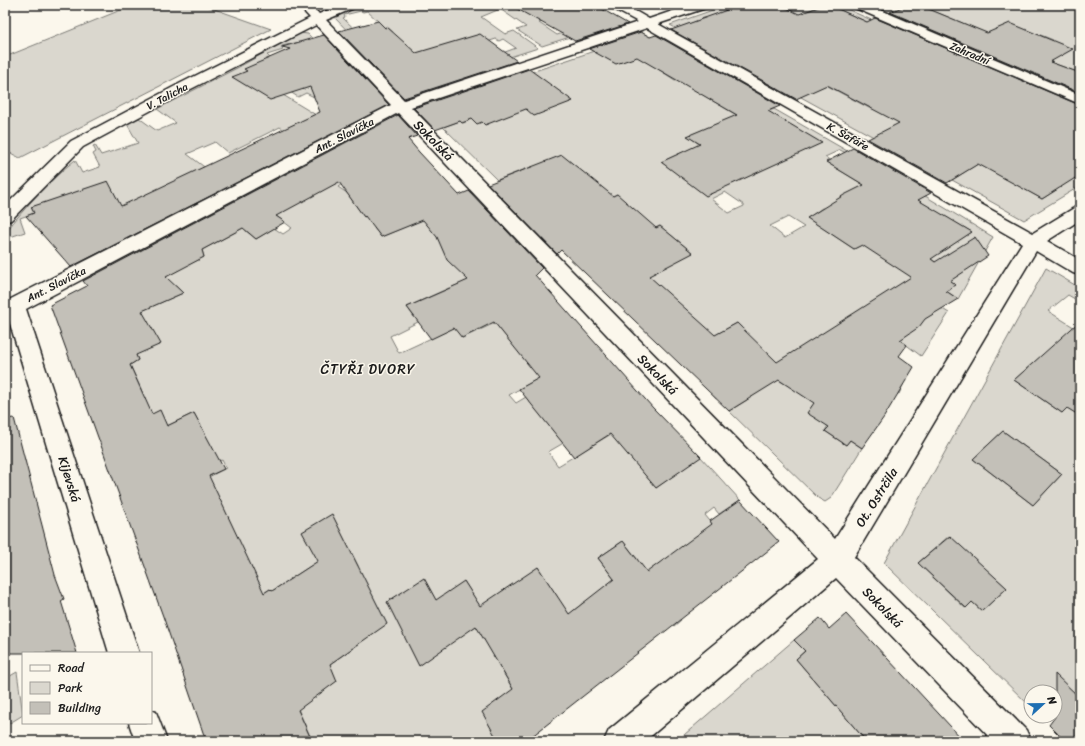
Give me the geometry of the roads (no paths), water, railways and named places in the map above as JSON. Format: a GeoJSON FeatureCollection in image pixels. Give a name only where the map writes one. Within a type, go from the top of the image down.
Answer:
{"type":"FeatureCollection","features":[{"type":"Feature","properties":{"kind":"street","name":"V. Talicha"},"geometry":{"type":"LineString","coordinates":[[5,216],[77,144],[184,86],[311,12],[350,5]]}},
{"type":"Feature","properties":{"kind":"street","name":"K. Šafáře"},"geometry":{"type":"LineString","coordinates":[[616,5],[1080,268]]}},
{"type":"Feature","properties":{"kind":"street","name":"Ant. Slavíčka"},"geometry":{"type":"LineString","coordinates":[[10,308],[400,106],[647,22],[702,5]]}},
{"type":"Feature","properties":{"kind":"street","name":"Zahradní"},"geometry":{"type":"LineString","coordinates":[[859,5],[1080,100]]}},
{"type":"Feature","properties":{"kind":"street","name":"Sokolská"},"geometry":{"type":"LineString","coordinates":[[311,12],[837,560],[1015,741]]}},
{"type":"Feature","properties":{"kind":"street","name":"Ot. Ostrčila"},"geometry":{"type":"LineString","coordinates":[[620,741],[837,560],[1033,241],[1080,212]]}},
{"type":"Feature","properties":{"kind":"street","name":"Kijevská"},"geometry":{"type":"LineString","coordinates":[[10,308],[124,652]]}},
{"type":"Feature","properties":{"kind":"street"},"geometry":{"type":"LineString","coordinates":[[145,724],[151,741]]}},
{"type":"Feature","properties":{"kind":"district","name":"ČTYŘI DVORY"},"geometry":{"type":"Point","coordinates":[368,369]}}]}
